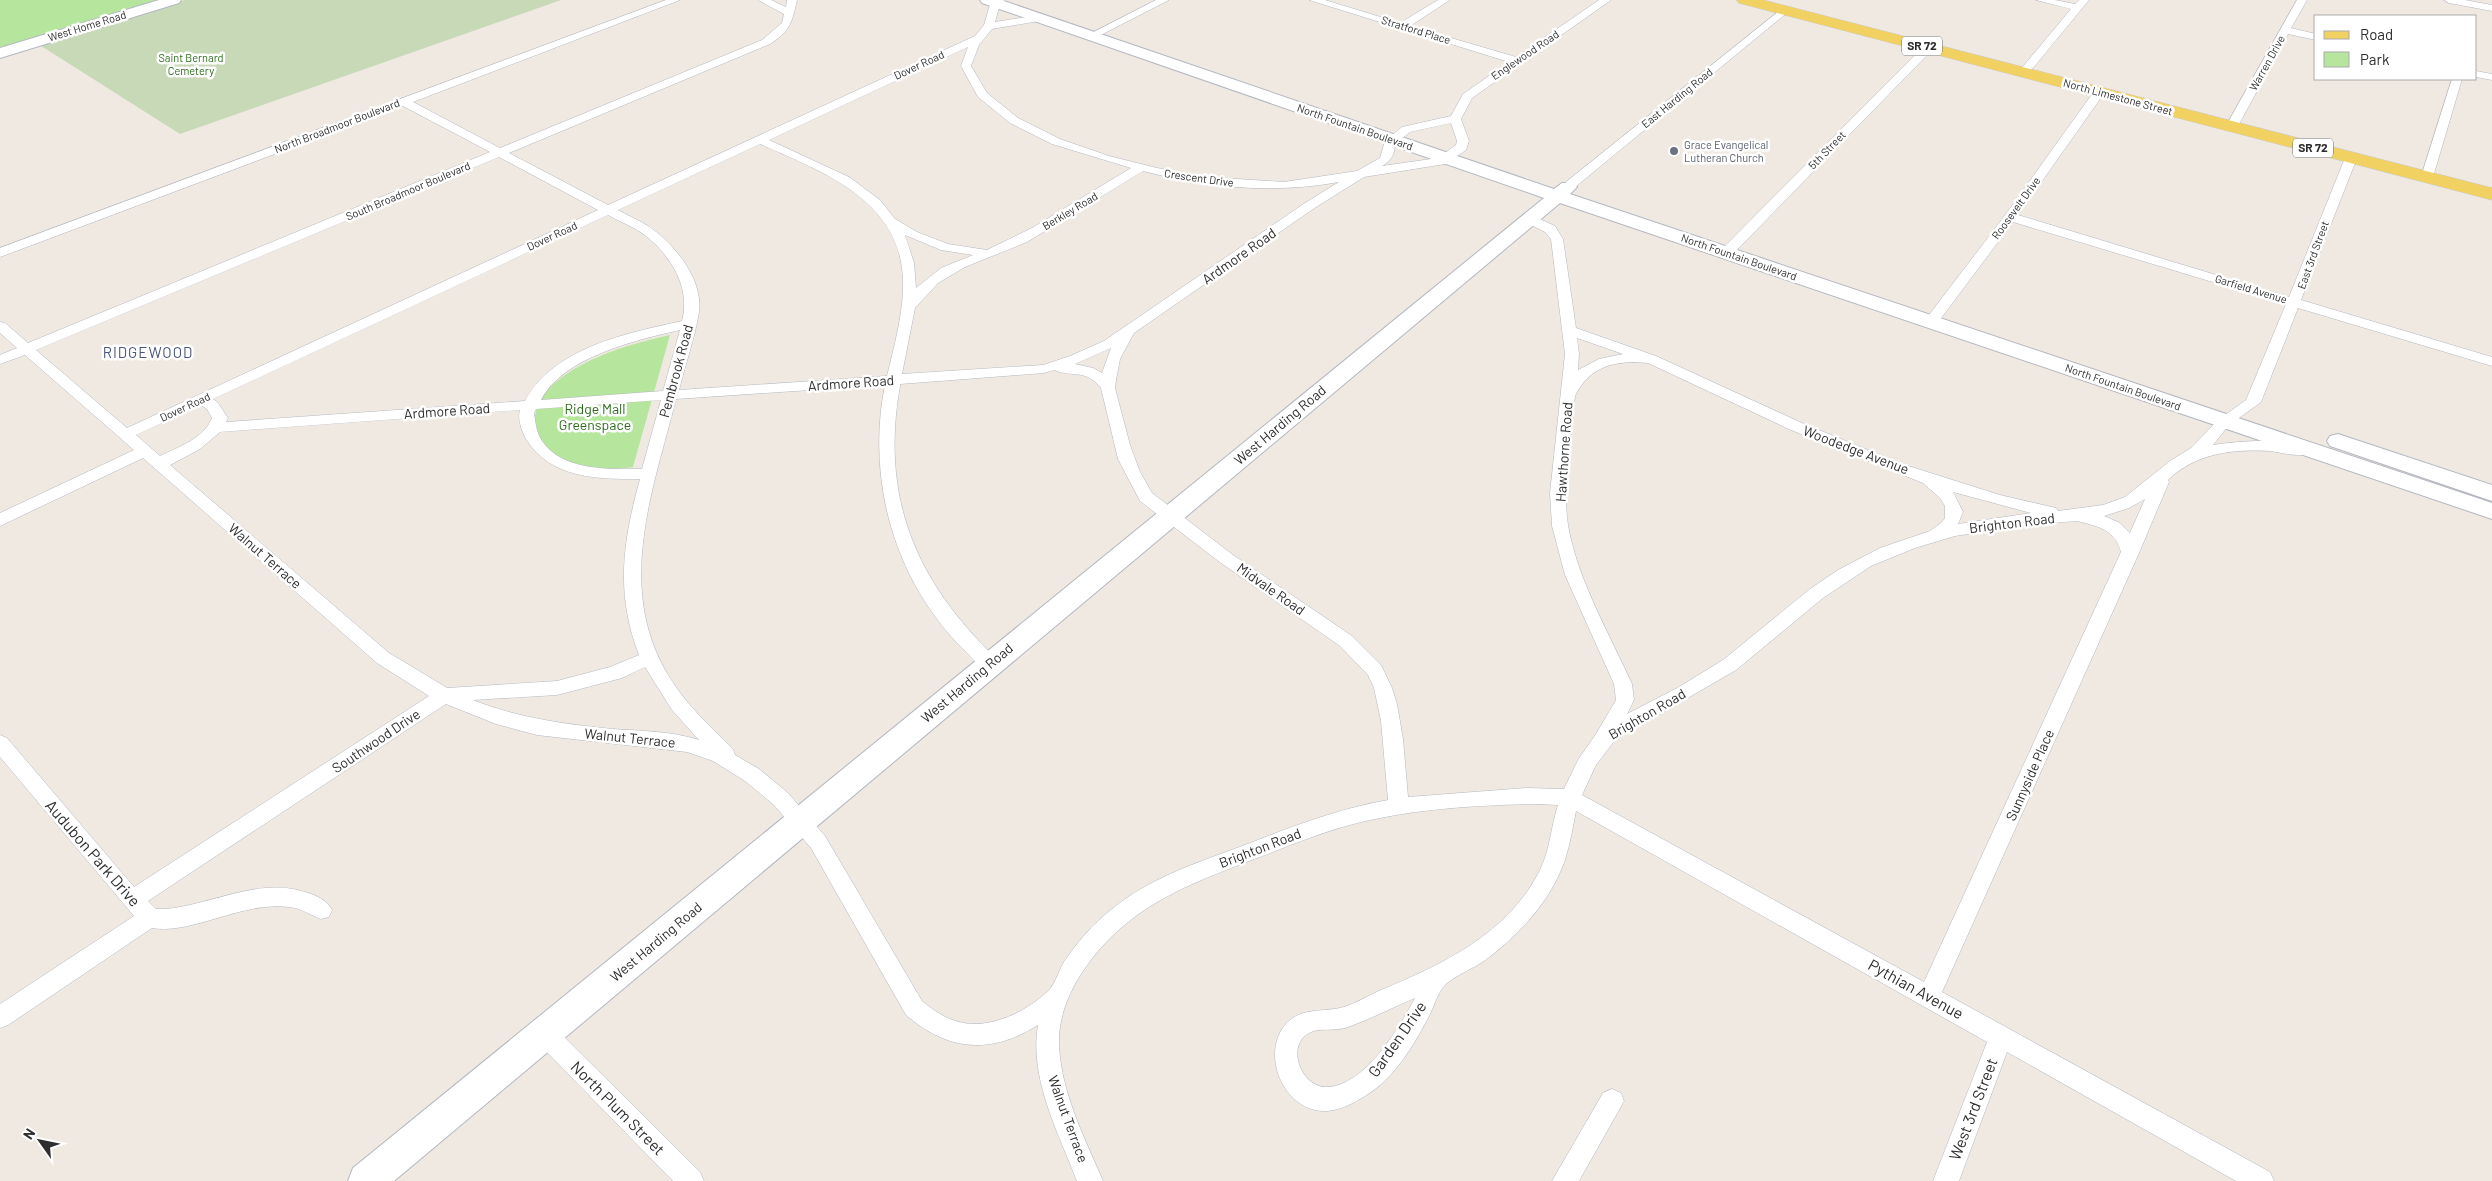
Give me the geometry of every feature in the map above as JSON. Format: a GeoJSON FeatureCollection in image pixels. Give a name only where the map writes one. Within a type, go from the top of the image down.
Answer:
{"type":"FeatureCollection","features":[{"type":"Feature","properties":{"kind":"main road","name":"North Limestone Street"},"geometry":{"type":"LineString","coordinates":[[1745,0],[2492,194]]}},
{"type":"Feature","properties":{"kind":"street","name":"West Home Road"},"geometry":{"type":"LineString","coordinates":[[0,53],[174,0]]}},
{"type":"Feature","properties":{"kind":"street","name":"North Broadmoor Boulevard"},"geometry":{"type":"LineString","coordinates":[[0,253],[675,0]]}},
{"type":"Feature","properties":{"kind":"street"},"geometry":{"type":"LineString","coordinates":[[763,0],[788,12]]}},
{"type":"Feature","properties":{"kind":"street","name":"South Broadmoor Boulevard"},"geometry":{"type":"LineString","coordinates":[[0,360],[766,42],[778,35],[787,24],[792,0]]}},
{"type":"Feature","properties":{"kind":"street","name":"North Fountain Boulevard"},"geometry":{"type":"LineString","coordinates":[[1022,0],[1100,32],[1399,134],[1462,147],[1563,190]]}},
{"type":"Feature","properties":{"kind":"street"},"geometry":{"type":"LineString","coordinates":[[1100,32],[1164,0]]}},
{"type":"Feature","properties":{"kind":"street","name":"Stratford Place"},"geometry":{"type":"LineString","coordinates":[[1314,0],[1518,61]]}},
{"type":"Feature","properties":{"kind":"street"},"geometry":{"type":"LineString","coordinates":[[1402,26],[1445,0]]}},
{"type":"Feature","properties":{"kind":"street","name":"Englewood Road"},"geometry":{"type":"LineString","coordinates":[[1455,120],[1467,96],[1606,0]]}},
{"type":"Feature","properties":{"kind":"street"},"geometry":{"type":"LineString","coordinates":[[2041,0],[2081,4]]}},
{"type":"Feature","properties":{"kind":"street","name":"Warren Drive"},"geometry":{"type":"LineString","coordinates":[[2232,126],[2302,0]]}},
{"type":"Feature","properties":{"kind":"street"},"geometry":{"type":"LineString","coordinates":[[2449,0],[2481,3],[2492,8]]}},
{"type":"Feature","properties":{"kind":"street"},"geometry":{"type":"LineString","coordinates":[[966,66],[968,54],[989,26],[994,1]]}},
{"type":"Feature","properties":{"kind":"street","name":"North Fountain Boulevard"},"geometry":{"type":"LineString","coordinates":[[994,1],[1039,18],[1100,32]]}},
{"type":"Feature","properties":{"kind":"street"},"geometry":{"type":"LineString","coordinates":[[2477,16],[2481,3]]}},
{"type":"Feature","properties":{"kind":"street"},"geometry":{"type":"LineString","coordinates":[[2024,72],[2081,4]]}},
{"type":"Feature","properties":{"kind":"street","name":"East Harding Road"},"geometry":{"type":"LineString","coordinates":[[1563,190],[1784,10]]}},
{"type":"Feature","properties":{"kind":"street"},"geometry":{"type":"LineString","coordinates":[[989,26],[1039,18]]}},
{"type":"Feature","properties":{"kind":"street"},"geometry":{"type":"LineString","coordinates":[[2285,30],[2314,37]]}},
{"type":"Feature","properties":{"kind":"street","name":"Dover Road"},"geometry":{"type":"LineString","coordinates":[[124,435],[981,36]]}},
{"type":"Feature","properties":{"kind":"street","name":"5th Street"},"geometry":{"type":"LineString","coordinates":[[1732,248],[1928,48]]}},
{"type":"Feature","properties":{"kind":"street"},"geometry":{"type":"LineString","coordinates":[[925,63],[948,59],[961,61],[966,66]]}},
{"type":"Feature","properties":{"kind":"street","name":"Crescent Drive"},"geometry":{"type":"LineString","coordinates":[[966,66],[974,84],[984,96],[1013,118],[1045,135],[1084,151],[1140,168],[1206,181],[1275,186],[1334,180],[1363,172],[1415,163],[1441,161],[1462,147]]}},
{"type":"Feature","properties":{"kind":"street"},"geometry":{"type":"LineString","coordinates":[[2477,74],[2492,77]]}},
{"type":"Feature","properties":{"kind":"street"},"geometry":{"type":"LineString","coordinates":[[2427,178],[2457,80]]}},
{"type":"Feature","properties":{"kind":"street","name":"Roosevelt Drive"},"geometry":{"type":"LineString","coordinates":[[1935,316],[2010,217],[2099,92]]}},
{"type":"Feature","properties":{"kind":"street","name":"Pembrook Road"},"geometry":{"type":"LineString","coordinates":[[402,101],[649,232],[678,261],[691,291],[692,311],[635,527],[631,556],[632,592],[640,633],[648,658],[676,702],[702,733],[738,764]]}},
{"type":"Feature","properties":{"kind":"street"},"geometry":{"type":"LineString","coordinates":[[1399,134],[1455,120],[1463,141],[1462,147]]}},
{"type":"Feature","properties":{"kind":"street","name":"North Fountain Boulevard"},"geometry":{"type":"LineString","coordinates":[[1399,134],[1447,158],[1563,190],[1935,316],[2492,492]]}},
{"type":"Feature","properties":{"kind":"street","name":"Ardmore Road"},"geometry":{"type":"LineString","coordinates":[[218,427],[1044,369],[1095,351],[1135,327],[1309,206],[1384,160],[1389,152],[1389,143],[1399,134]]}},
{"type":"Feature","properties":{"kind":"street"},"geometry":{"type":"LineString","coordinates":[[758,139],[843,179],[876,205],[891,222],[902,246],[909,267],[911,286],[909,307],[888,411],[885,442],[887,471],[901,532],[913,562],[933,598],[954,628],[990,664]]}},
{"type":"Feature","properties":{"kind":"street","name":"East 3rd Street"},"geometry":{"type":"LineString","coordinates":[[2224,421],[2243,412],[2253,402],[2295,302],[2312,253],[2351,158]]}},
{"type":"Feature","properties":{"kind":"street","name":"Berkley Road"},"geometry":{"type":"LineString","coordinates":[[909,307],[919,291],[939,274],[973,257],[997,249],[1038,230],[1140,168]]}},
{"type":"Feature","properties":{"kind":"street","name":"West Harding Road"},"geometry":{"type":"LineString","coordinates":[[366,1181],[1563,190]]}},
{"type":"Feature","properties":{"kind":"street","name":"Garfield Avenue"},"geometry":{"type":"LineString","coordinates":[[2010,217],[2492,362]]}},
{"type":"Feature","properties":{"kind":"street","name":"Hawthorne Road"},"geometry":{"type":"LineString","coordinates":[[1530,219],[1550,228],[1557,239],[1570,331],[1572,354],[1558,493],[1560,526],[1574,575],[1623,684],[1625,700],[1600,742]]}},
{"type":"Feature","properties":{"kind":"street","name":"Berkley Road"},"geometry":{"type":"LineString","coordinates":[[891,222],[919,238],[951,249],[980,251],[997,249]]}},
{"type":"Feature","properties":{"kind":"street","name":"North Fountain Boulevard"},"geometry":{"type":"LineString","coordinates":[[1935,316],[2224,421],[2492,511]]}},
{"type":"Feature","properties":{"kind":"street"},"geometry":{"type":"LineString","coordinates":[[649,474],[584,472],[551,459],[540,451],[533,439],[527,421],[528,406],[551,378],[580,358],[619,341],[689,324]]}},
{"type":"Feature","properties":{"kind":"street","name":"Walnut Terrace"},"geometry":{"type":"LineString","coordinates":[[0,326],[143,452],[383,658],[413,678],[488,715],[522,724],[566,732],[681,743],[702,749],[738,764],[781,799],[802,820],[818,842],[914,1008],[927,1022],[944,1030],[962,1035],[985,1034],[1008,1029],[1024,1022],[1057,997]]}},
{"type":"Feature","properties":{"kind":"street","name":"Midvale Road"},"geometry":{"type":"LineString","coordinates":[[1135,327],[1120,344],[1113,358],[1108,374],[1108,388],[1129,466],[1138,486],[1146,497],[1169,516],[1346,641],[1372,668],[1385,692],[1399,806]]}},
{"type":"Feature","properties":{"kind":"street","name":"Woodedge Avenue"},"geometry":{"type":"LineString","coordinates":[[1570,331],[1651,359],[1809,432],[1916,473],[1988,497],[2070,516]]}},
{"type":"Feature","properties":{"kind":"street","name":"Woodedge Avenue"},"geometry":{"type":"LineString","coordinates":[[1568,396],[1580,376],[1599,365],[1631,356],[1651,359]]}},
{"type":"Feature","properties":{"kind":"street"},"geometry":{"type":"LineString","coordinates":[[1044,369],[1085,370],[1102,378],[1108,388]]}},
{"type":"Feature","properties":{"kind":"street"},"geometry":{"type":"LineString","coordinates":[[158,464],[205,437],[218,427],[220,418],[213,406],[202,399]]}},
{"type":"Feature","properties":{"kind":"street","name":"Brighton Road"},"geometry":{"type":"LineString","coordinates":[[1057,997],[1068,975],[1090,944],[1109,924],[1134,904],[1166,886],[1303,831],[1359,814],[1399,806],[1547,794],[1570,798],[1585,764],[1600,742],[1615,730],[1703,682],[1739,658],[1842,575],[1868,560],[1934,536],[2004,523],[2070,516],[2112,509],[2130,502],[2164,476],[2176,464],[2192,455],[2217,432],[2224,421]]}},
{"type":"Feature","properties":{"kind":"street"},"geometry":{"type":"LineString","coordinates":[[2192,455],[2219,449],[2248,447],[2288,447],[2315,452]]}},
{"type":"Feature","properties":{"kind":"street"},"geometry":{"type":"LineString","coordinates":[[0,520],[143,452]]}},
{"type":"Feature","properties":{"kind":"street"},"geometry":{"type":"LineString","coordinates":[[1916,473],[1944,490],[1954,509],[1950,524],[1934,536]]}},
{"type":"Feature","properties":{"kind":"street","name":"Sunnyside Place"},"geometry":{"type":"LineString","coordinates":[[1929,996],[2164,476]]}},
{"type":"Feature","properties":{"kind":"street"},"geometry":{"type":"LineString","coordinates":[[2070,516],[2090,518],[2114,527],[2124,534],[2128,541],[2130,553]]}},
{"type":"Feature","properties":{"kind":"street","name":"Southwood Drive"},"geometry":{"type":"LineString","coordinates":[[132,900],[445,695],[556,688],[615,673],[648,658]]}},
{"type":"Feature","properties":{"kind":"street","name":"Audubon Park Drive"},"geometry":{"type":"LineString","coordinates":[[0,744],[132,900],[150,917],[160,919],[179,917],[256,899],[279,896],[298,898],[322,910]]}},
{"type":"Feature","properties":{"kind":"street","name":"Pythian Avenue"},"geometry":{"type":"LineString","coordinates":[[1570,798],[2261,1181]]}},
{"type":"Feature","properties":{"kind":"street","name":"Garden Drive"},"geometry":{"type":"LineString","coordinates":[[1437,977],[1418,1015],[1370,1080],[1352,1092],[1328,1099],[1314,1097],[1291,1078],[1286,1063],[1286,1048],[1292,1035],[1302,1024],[1316,1020],[1337,1020],[1437,977],[1487,946],[1514,921],[1535,896],[1548,876],[1556,854],[1570,798]]}},
{"type":"Feature","properties":{"kind":"street"},"geometry":{"type":"LineString","coordinates":[[0,1017],[150,917]]}},
{"type":"Feature","properties":{"kind":"street","name":"Walnut Terrace"},"geometry":{"type":"LineString","coordinates":[[1057,997],[1049,1020],[1046,1045],[1048,1061],[1055,1089],[1090,1181]]}},
{"type":"Feature","properties":{"kind":"street","name":"North Plum Street"},"geometry":{"type":"LineString","coordinates":[[545,1034],[691,1181]]}},
{"type":"Feature","properties":{"kind":"street","name":"West 3rd Street"},"geometry":{"type":"LineString","coordinates":[[1946,1181],[2001,1036]]}},
{"type":"Feature","properties":{"kind":"street"},"geometry":{"type":"LineString","coordinates":[[1565,1181],[1612,1101]]}},
{"type":"Feature","properties":{"kind":"green space"},"geometry":{"type":"Polygon","coordinates":[[[0,0],[162,0],[0,49],[0,0]]]}},
{"type":"Feature","properties":{"kind":"green space","name":"Saint Bernard Cemetery"},"geometry":{"type":"Polygon","coordinates":[[[185,0],[561,0],[180,134],[38,44],[185,0]]]}},
{"type":"Feature","properties":{"kind":"green space","name":"Ridge Mall Greenspace"},"geometry":{"type":"Polygon","coordinates":[[[670,335],[633,467],[612,469],[588,467],[565,461],[547,450],[533,422],[540,399],[553,384],[567,373],[600,356],[636,343],[670,335]]]}},
{"type":"Feature","properties":{"kind":"place","name":"Grace Evangelical Lutheran Church"},"geometry":{"type":"Point","coordinates":[1674,151]}},
{"type":"Feature","properties":{"kind":"district","name":"RIDGEWOOD"},"geometry":{"type":"Point","coordinates":[148,353]}}]}
